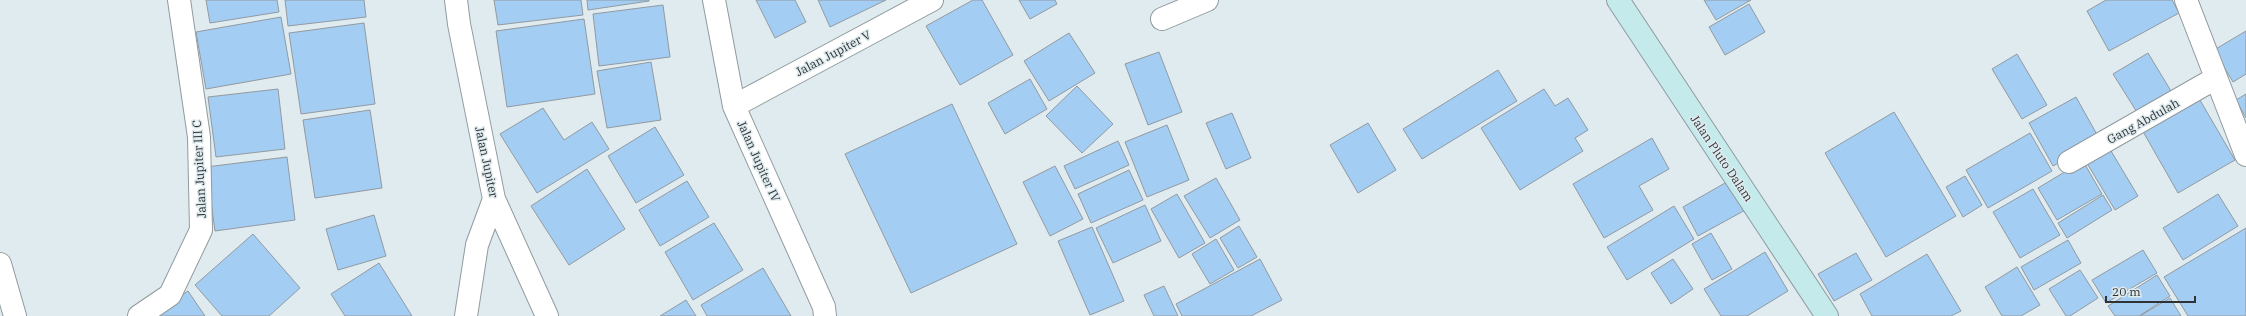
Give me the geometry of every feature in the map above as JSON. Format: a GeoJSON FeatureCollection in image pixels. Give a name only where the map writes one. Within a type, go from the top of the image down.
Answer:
{"type":"FeatureCollection","features":[{"type":"Feature","properties":{"kind":"street","name":"Jalan Jupiter III C"},"geometry":{"type":"LineString","coordinates":[[139,316],[170,295],[201,230],[199,137],[179,0]]}},
{"type":"Feature","properties":{"kind":"street","name":"Jalan Jupiter"},"geometry":{"type":"LineString","coordinates":[[456,0],[458,24],[494,199],[547,316]]}},
{"type":"Feature","properties":{"kind":"street","name":"Jalan Jupiter IV"},"geometry":{"type":"LineString","coordinates":[[714,0],[734,106],[824,307],[825,316]]}},
{"type":"Feature","properties":{"kind":"street","name":"Jalan Jupiter V"},"geometry":{"type":"LineString","coordinates":[[734,106],[932,0]]}},
{"type":"Feature","properties":{"kind":"street"},"geometry":{"type":"LineString","coordinates":[[1162,19],[1207,0]]}},
{"type":"Feature","properties":{"kind":"street"},"geometry":{"type":"LineString","coordinates":[[2186,0],[2246,155]]}},
{"type":"Feature","properties":{"kind":"street","name":"Jalan Pluto Dalam"},"geometry":{"type":"LineString","coordinates":[[1621,1],[1827,316]]}},
{"type":"Feature","properties":{"kind":"street","name":"Gang Abdulah"},"geometry":{"type":"LineString","coordinates":[[2069,162],[2216,78]]}},
{"type":"Feature","properties":{"kind":"street"},"geometry":{"type":"LineString","coordinates":[[466,316],[477,245],[494,199]]}},
{"type":"Feature","properties":{"kind":"street"},"geometry":{"type":"LineString","coordinates":[[0,264],[15,316]]}},
{"type":"Feature","properties":{"kind":"building"},"geometry":{"type":"Polygon","coordinates":[[[206,0],[277,0],[279,12],[210,23],[206,0]]]}},
{"type":"Feature","properties":{"kind":"building"},"geometry":{"type":"Polygon","coordinates":[[[285,0],[364,0],[366,17],[288,26],[285,0]]]}},
{"type":"Feature","properties":{"kind":"building"},"geometry":{"type":"Polygon","coordinates":[[[494,0],[581,0],[583,15],[498,25],[494,0]]]}},
{"type":"Feature","properties":{"kind":"building"},"geometry":{"type":"Polygon","coordinates":[[[587,0],[649,0],[649,1],[588,10],[587,0]]]}},
{"type":"Feature","properties":{"kind":"building"},"geometry":{"type":"Polygon","coordinates":[[[756,0],[795,0],[806,22],[775,38],[756,0]]]}},
{"type":"Feature","properties":{"kind":"building"},"geometry":{"type":"Polygon","coordinates":[[[818,0],[886,0],[830,27],[818,0]]]}},
{"type":"Feature","properties":{"kind":"building"},"geometry":{"type":"Polygon","coordinates":[[[973,0],[982,0],[1013,55],[960,85],[926,26],[973,0]]]}},
{"type":"Feature","properties":{"kind":"building"},"geometry":{"type":"Polygon","coordinates":[[[1019,0],[1055,0],[1057,4],[1030,19],[1019,0]]]}},
{"type":"Feature","properties":{"kind":"building"},"geometry":{"type":"Polygon","coordinates":[[[1704,0],[1751,0],[1716,20],[1704,0]]]}},
{"type":"Feature","properties":{"kind":"building"},"geometry":{"type":"Polygon","coordinates":[[[2106,0],[2172,0],[2179,13],[2109,51],[2087,11],[2106,0]]]}},
{"type":"Feature","properties":{"kind":"building"},"geometry":{"type":"Polygon","coordinates":[[[1749,4],[1765,32],[1725,55],[1709,27],[1749,4]]]}},
{"type":"Feature","properties":{"kind":"building"},"geometry":{"type":"Polygon","coordinates":[[[663,5],[670,57],[599,66],[593,14],[663,5]]]}},
{"type":"Feature","properties":{"kind":"building"},"geometry":{"type":"Polygon","coordinates":[[[281,17],[291,74],[206,89],[196,32],[281,17]]]}},
{"type":"Feature","properties":{"kind":"building"},"geometry":{"type":"Polygon","coordinates":[[[584,19],[595,94],[507,107],[496,31],[584,19]]]}},
{"type":"Feature","properties":{"kind":"building"},"geometry":{"type":"Polygon","coordinates":[[[364,23],[375,104],[301,114],[289,33],[364,23]]]}},
{"type":"Feature","properties":{"kind":"building"},"geometry":{"type":"Polygon","coordinates":[[[2246,31],[2246,74],[2233,82],[2214,50],[2246,31]]]}},
{"type":"Feature","properties":{"kind":"building"},"geometry":{"type":"Polygon","coordinates":[[[1069,33],[1095,73],[1049,101],[1024,61],[1069,33]]]}},
{"type":"Feature","properties":{"kind":"building"},"geometry":{"type":"Polygon","coordinates":[[[1159,52],[1182,112],[1148,125],[1125,64],[1159,52]]]}},
{"type":"Feature","properties":{"kind":"building"},"geometry":{"type":"Polygon","coordinates":[[[2148,53],[2174,96],[2140,117],[2113,74],[2148,53]]]}},
{"type":"Feature","properties":{"kind":"building"},"geometry":{"type":"Polygon","coordinates":[[[2017,54],[2047,105],[2022,119],[1992,69],[2017,54]]]}},
{"type":"Feature","properties":{"kind":"building"},"geometry":{"type":"Polygon","coordinates":[[[651,62],[661,120],[607,128],[597,71],[651,62]]]}},
{"type":"Feature","properties":{"kind":"building"},"geometry":{"type":"Polygon","coordinates":[[[1498,70],[1517,101],[1422,159],[1403,129],[1498,70]]]}},
{"type":"Feature","properties":{"kind":"building"},"geometry":{"type":"Polygon","coordinates":[[[1030,79],[1047,109],[1005,134],[988,103],[1030,79]]]}},
{"type":"Feature","properties":{"kind":"building"},"geometry":{"type":"Polygon","coordinates":[[[1077,86],[1113,124],[1082,153],[1046,116],[1077,86]]]}},
{"type":"Feature","properties":{"kind":"building"},"geometry":{"type":"Polygon","coordinates":[[[278,89],[285,149],[216,157],[208,97],[278,89]]]}},
{"type":"Feature","properties":{"kind":"building"},"geometry":{"type":"Polygon","coordinates":[[[1544,89],[1555,106],[1568,98],[1588,130],[1575,138],[1583,151],[1520,190],[1481,128],[1544,89]]]}},
{"type":"Feature","properties":{"kind":"building"},"geometry":{"type":"Polygon","coordinates":[[[2246,94],[2246,118],[2236,100],[2246,94]]]}},
{"type":"Feature","properties":{"kind":"building"},"geometry":{"type":"Polygon","coordinates":[[[2197,95],[2235,160],[2178,193],[2141,128],[2197,95]]]}},
{"type":"Feature","properties":{"kind":"building"},"geometry":{"type":"Polygon","coordinates":[[[2076,97],[2100,140],[2053,166],[2029,123],[2076,97]]]}},
{"type":"Feature","properties":{"kind":"building"},"geometry":{"type":"Polygon","coordinates":[[[952,104],[1017,244],[911,293],[845,154],[952,104]]]}},
{"type":"Feature","properties":{"kind":"building"},"geometry":{"type":"Polygon","coordinates":[[[543,108],[564,140],[592,122],[609,149],[537,193],[500,134],[543,108]]]}},
{"type":"Feature","properties":{"kind":"building"},"geometry":{"type":"Polygon","coordinates":[[[370,110],[382,188],[315,198],[303,120],[370,110]]]}},
{"type":"Feature","properties":{"kind":"building"},"geometry":{"type":"Polygon","coordinates":[[[1894,112],[1956,216],[1886,257],[1825,153],[1894,112]]]}},
{"type":"Feature","properties":{"kind":"building"},"geometry":{"type":"Polygon","coordinates":[[[1232,113],[1251,158],[1226,169],[1206,123],[1232,113]]]}},
{"type":"Feature","properties":{"kind":"building"},"geometry":{"type":"Polygon","coordinates":[[[1368,123],[1396,170],[1358,193],[1330,145],[1368,123]]]}},
{"type":"Feature","properties":{"kind":"building"},"geometry":{"type":"Polygon","coordinates":[[[1167,125],[1189,180],[1147,197],[1125,142],[1167,125]]]}},
{"type":"Feature","properties":{"kind":"building"},"geometry":{"type":"Polygon","coordinates":[[[655,127],[684,175],[636,203],[608,156],[655,127]]]}},
{"type":"Feature","properties":{"kind":"building"},"geometry":{"type":"Polygon","coordinates":[[[2030,133],[2052,171],[1988,208],[1966,170],[2030,133]]]}},
{"type":"Feature","properties":{"kind":"building"},"geometry":{"type":"Polygon","coordinates":[[[1652,138],[1669,169],[1639,186],[1653,210],[1604,238],[1573,184],[1652,138]]]}},
{"type":"Feature","properties":{"kind":"building"},"geometry":{"type":"Polygon","coordinates":[[[1118,141],[1129,165],[1075,189],[1064,166],[1118,141]]]}},
{"type":"Feature","properties":{"kind":"building"},"geometry":{"type":"Polygon","coordinates":[[[2108,146],[2138,196],[2115,210],[2085,160],[2108,146]]]}},
{"type":"Feature","properties":{"kind":"building"},"geometry":{"type":"Polygon","coordinates":[[[287,157],[295,220],[215,231],[206,167],[287,157]]]}},
{"type":"Feature","properties":{"kind":"building"},"geometry":{"type":"Polygon","coordinates":[[[2083,161],[2102,194],[2057,220],[2038,188],[2083,161]]]}},
{"type":"Feature","properties":{"kind":"building"},"geometry":{"type":"Polygon","coordinates":[[[1055,166],[1083,219],[1050,236],[1023,182],[1055,166]]]}},
{"type":"Feature","properties":{"kind":"building"},"geometry":{"type":"Polygon","coordinates":[[[587,169],[625,229],[569,265],[531,206],[587,169]]]}},
{"type":"Feature","properties":{"kind":"building"},"geometry":{"type":"Polygon","coordinates":[[[1129,170],[1143,200],[1091,223],[1078,194],[1129,170]]]}},
{"type":"Feature","properties":{"kind":"building"},"geometry":{"type":"Polygon","coordinates":[[[1965,176],[1982,205],[1963,217],[1946,187],[1965,176]]]}},
{"type":"Feature","properties":{"kind":"building"},"geometry":{"type":"Polygon","coordinates":[[[1216,178],[1240,220],[1210,238],[1184,196],[1216,178]]]}},
{"type":"Feature","properties":{"kind":"building"},"geometry":{"type":"Polygon","coordinates":[[[1732,179],[1749,208],[1698,236],[1683,207],[1732,179]]]}},
{"type":"Feature","properties":{"kind":"building"},"geometry":{"type":"Polygon","coordinates":[[[687,181],[709,217],[660,246],[639,210],[687,181]]]}},
{"type":"Feature","properties":{"kind":"building"},"geometry":{"type":"Polygon","coordinates":[[[2033,189],[2060,235],[2020,258],[1993,212],[2033,189]]]}},
{"type":"Feature","properties":{"kind":"building"},"geometry":{"type":"Polygon","coordinates":[[[1177,194],[1205,243],[1179,258],[1151,209],[1177,194]]]}},
{"type":"Feature","properties":{"kind":"building"},"geometry":{"type":"Polygon","coordinates":[[[2218,194],[2238,226],[2183,260],[2163,228],[2218,194]]]}},
{"type":"Feature","properties":{"kind":"building"},"geometry":{"type":"Polygon","coordinates":[[[2103,195],[2112,210],[2067,238],[2058,223],[2103,195]]]}},
{"type":"Feature","properties":{"kind":"building"},"geometry":{"type":"Polygon","coordinates":[[[1145,205],[1161,241],[1113,263],[1096,228],[1145,205]]]}},
{"type":"Feature","properties":{"kind":"building"},"geometry":{"type":"Polygon","coordinates":[[[1674,206],[1694,239],[1627,280],[1607,247],[1674,206]]]}},
{"type":"Feature","properties":{"kind":"building"},"geometry":{"type":"Polygon","coordinates":[[[374,215],[386,256],[338,270],[326,229],[374,215]]]}},
{"type":"Feature","properties":{"kind":"building"},"geometry":{"type":"Polygon","coordinates":[[[714,223],[743,270],[693,300],[665,252],[714,223]]]}},
{"type":"Feature","properties":{"kind":"building"},"geometry":{"type":"Polygon","coordinates":[[[1239,226],[1257,257],[1238,268],[1220,238],[1239,226]]]}},
{"type":"Feature","properties":{"kind":"building"},"geometry":{"type":"Polygon","coordinates":[[[1092,227],[1124,301],[1090,315],[1058,241],[1092,227]]]}},
{"type":"Feature","properties":{"kind":"building"},"geometry":{"type":"Polygon","coordinates":[[[2246,228],[2246,316],[2188,316],[2164,277],[2246,228]]]}},
{"type":"Feature","properties":{"kind":"building"},"geometry":{"type":"Polygon","coordinates":[[[1711,233],[1732,269],[1712,280],[1692,244],[1711,233]]]}},
{"type":"Feature","properties":{"kind":"building"},"geometry":{"type":"Polygon","coordinates":[[[253,234],[300,288],[269,316],[222,316],[195,285],[253,234]]]}},
{"type":"Feature","properties":{"kind":"building"},"geometry":{"type":"Polygon","coordinates":[[[1216,239],[1234,270],[1210,284],[1192,254],[1216,239]]]}},
{"type":"Feature","properties":{"kind":"building"},"geometry":{"type":"Polygon","coordinates":[[[2068,240],[2081,263],[2034,290],[2021,267],[2068,240]]]}},
{"type":"Feature","properties":{"kind":"building"},"geometry":{"type":"Polygon","coordinates":[[[2143,250],[2157,273],[2106,303],[2092,280],[2143,250]]]}},
{"type":"Feature","properties":{"kind":"building"},"geometry":{"type":"Polygon","coordinates":[[[1765,252],[1788,291],[1747,316],[1721,316],[1704,289],[1765,252]]]}},
{"type":"Feature","properties":{"kind":"building"},"geometry":{"type":"Polygon","coordinates":[[[1856,253],[1872,280],[1834,301],[1818,274],[1856,253]]]}},
{"type":"Feature","properties":{"kind":"building"},"geometry":{"type":"Polygon","coordinates":[[[1927,254],[1961,311],[1951,316],[1872,316],[1860,294],[1927,254]]]}},
{"type":"Feature","properties":{"kind":"building"},"geometry":{"type":"Polygon","coordinates":[[[1260,259],[1282,300],[1251,316],[1182,316],[1176,304],[1260,259]]]}},
{"type":"Feature","properties":{"kind":"building"},"geometry":{"type":"Polygon","coordinates":[[[1673,259],[1693,289],[1671,304],[1651,273],[1673,259]]]}},
{"type":"Feature","properties":{"kind":"building"},"geometry":{"type":"Polygon","coordinates":[[[379,263],[412,316],[345,316],[331,294],[379,263]]]}},
{"type":"Feature","properties":{"kind":"building"},"geometry":{"type":"Polygon","coordinates":[[[2017,267],[2040,305],[2021,316],[2002,316],[1985,287],[2017,267]]]}},
{"type":"Feature","properties":{"kind":"building"},"geometry":{"type":"Polygon","coordinates":[[[763,268],[791,316],[707,316],[701,305],[763,268]]]}},
{"type":"Feature","properties":{"kind":"building"},"geometry":{"type":"Polygon","coordinates":[[[2080,270],[2098,298],[2070,316],[2066,316],[2049,289],[2080,270]]]}},
{"type":"Feature","properties":{"kind":"building"},"geometry":{"type":"Polygon","coordinates":[[[2157,275],[2170,296],[2139,316],[2115,316],[2108,306],[2157,275]]]}},
{"type":"Feature","properties":{"kind":"building"},"geometry":{"type":"Polygon","coordinates":[[[1164,286],[1178,316],[1154,316],[1144,295],[1164,286]]]}},
{"type":"Feature","properties":{"kind":"building"},"geometry":{"type":"Polygon","coordinates":[[[188,291],[205,316],[152,316],[188,291]]]}},
{"type":"Feature","properties":{"kind":"building"},"geometry":{"type":"Polygon","coordinates":[[[2170,298],[2181,316],[2140,316],[2170,298]]]}},
{"type":"Feature","properties":{"kind":"building"},"geometry":{"type":"Polygon","coordinates":[[[686,300],[696,316],[660,316],[686,300]]]}}]}
